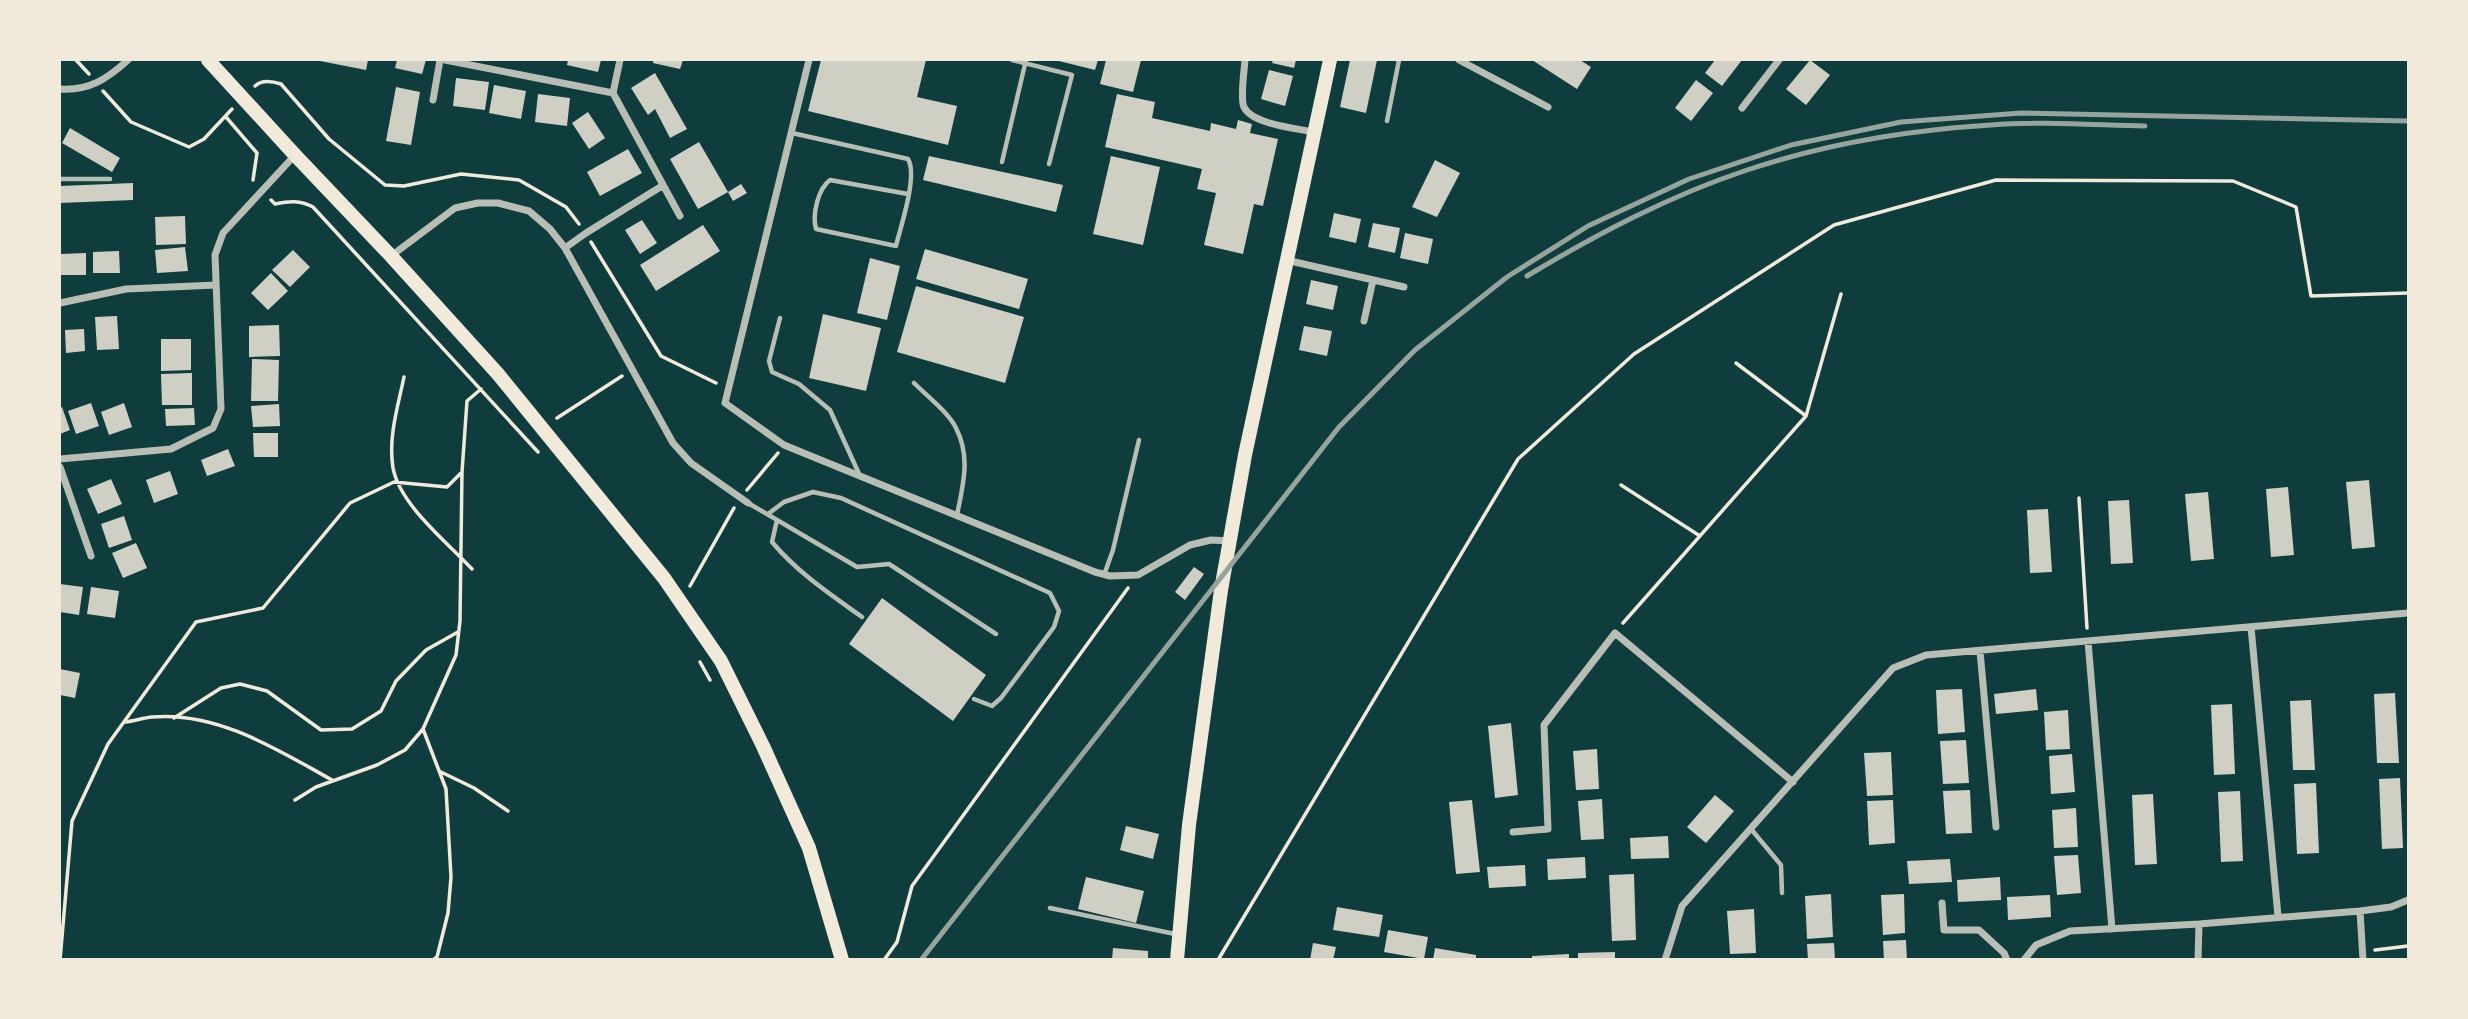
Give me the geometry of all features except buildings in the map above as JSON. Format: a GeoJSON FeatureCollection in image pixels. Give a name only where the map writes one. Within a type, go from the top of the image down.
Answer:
{"type":"FeatureCollection","features":[{"type":"Feature","properties":{"kind":"main road"},"geometry":{"type":"LineString","coordinates":[[208,60],[498,374],[664,578],[721,661],[809,848],[842,960]]}},
{"type":"Feature","properties":{"kind":"main road"},"geometry":{"type":"LineString","coordinates":[[1177,960],[1189,825],[1230,541],[1286,260],[1330,60]]}},
{"type":"Feature","properties":{"kind":"street"},"geometry":{"type":"LineString","coordinates":[[60,91],[80,89],[109,78],[128,60]]}},
{"type":"Feature","properties":{"kind":"street"},"geometry":{"type":"LineString","coordinates":[[433,100],[443,60],[613,93]]}},
{"type":"Feature","properties":{"kind":"street"},"geometry":{"type":"LineString","coordinates":[[620,60],[613,93],[680,216]]}},
{"type":"Feature","properties":{"kind":"street"},"geometry":{"type":"LineString","coordinates":[[809,60],[725,403],[784,445],[1104,575],[1138,575],[1190,545],[1211,540],[1230,541]]}},
{"type":"Feature","properties":{"kind":"street"},"geometry":{"type":"LineString","coordinates":[[1245,60],[1243,106],[1250,115],[1268,123],[1313,132]]}},
{"type":"Feature","properties":{"kind":"street"},"geometry":{"type":"LineString","coordinates":[[1459,60],[1548,107]]}},
{"type":"Feature","properties":{"kind":"street"},"geometry":{"type":"LineString","coordinates":[[1742,108],[1779,60]]}},
{"type":"Feature","properties":{"kind":"street"},"geometry":{"type":"LineString","coordinates":[[60,458],[170,449],[213,428],[221,409],[215,255],[223,233],[295,155]]}},
{"type":"Feature","properties":{"kind":"street"},"geometry":{"type":"LineString","coordinates":[[565,248],[662,186]]}},
{"type":"Feature","properties":{"kind":"street"},"geometry":{"type":"LineString","coordinates":[[391,256],[454,208],[478,203],[498,203],[529,211],[550,229],[565,248],[673,443],[691,463],[748,503]]}},
{"type":"Feature","properties":{"kind":"street"},"geometry":{"type":"LineString","coordinates":[[1286,260],[1404,287]]}},
{"type":"Feature","properties":{"kind":"street"},"geometry":{"type":"LineString","coordinates":[[1364,321],[1373,280]]}},
{"type":"Feature","properties":{"kind":"street"},"geometry":{"type":"LineString","coordinates":[[60,303],[126,289],[216,285]]}},
{"type":"Feature","properties":{"kind":"street"},"geometry":{"type":"LineString","coordinates":[[60,467],[91,556]]}},
{"type":"Feature","properties":{"kind":"street"},"geometry":{"type":"LineString","coordinates":[[1665,960],[1682,906],[1893,668],[1926,655],[2409,613]]}},
{"type":"Feature","properties":{"kind":"street"},"geometry":{"type":"LineString","coordinates":[[2251,627],[2278,916]]}},
{"type":"Feature","properties":{"kind":"street"},"geometry":{"type":"LineString","coordinates":[[1513,832],[1548,829],[1544,725],[1615,633],[1793,782]]}},
{"type":"Feature","properties":{"kind":"street"},"geometry":{"type":"LineString","coordinates":[[2088,641],[2112,929]]}},
{"type":"Feature","properties":{"kind":"street"},"geometry":{"type":"LineString","coordinates":[[1980,651],[1996,827]]}},
{"type":"Feature","properties":{"kind":"street"},"geometry":{"type":"LineString","coordinates":[[2024,960],[2036,945],[2070,932],[2360,911],[2391,907],[2409,901]]}},
{"type":"Feature","properties":{"kind":"street"},"geometry":{"type":"LineString","coordinates":[[1942,903],[1944,930],[1979,930],[2004,953],[2007,960]]}},
{"type":"Feature","properties":{"kind":"street"},"geometry":{"type":"LineString","coordinates":[[2360,911],[2362,955]]}},
{"type":"Feature","properties":{"kind":"street"},"geometry":{"type":"LineString","coordinates":[[2198,960],[2199,924]]}},
{"type":"Feature","properties":{"kind":"lane"},"geometry":{"type":"LineString","coordinates":[[1012,60],[1026,61],[1072,75],[1049,164]]}},
{"type":"Feature","properties":{"kind":"lane"},"geometry":{"type":"LineString","coordinates":[[1387,121],[1399,60]]}},
{"type":"Feature","properties":{"kind":"lane"},"geometry":{"type":"LineString","coordinates":[[1002,162],[1026,61]]}},
{"type":"Feature","properties":{"kind":"lane"},"geometry":{"type":"LineString","coordinates":[[791,133],[908,159],[912,165],[908,194],[896,246],[816,229],[816,209],[824,185],[830,180],[908,194]]}},
{"type":"Feature","properties":{"kind":"lane"},"geometry":{"type":"LineString","coordinates":[[60,178],[110,179]]}},
{"type":"Feature","properties":{"kind":"lane"},"geometry":{"type":"LineString","coordinates":[[780,318],[769,361],[772,372],[799,384],[830,410],[860,476]]}},
{"type":"Feature","properties":{"kind":"lane"},"geometry":{"type":"LineString","coordinates":[[915,383],[956,426],[966,467],[957,516]]}},
{"type":"Feature","properties":{"kind":"lane"},"geometry":{"type":"LineString","coordinates":[[1104,575],[1113,550],[1139,440]]}},
{"type":"Feature","properties":{"kind":"lane"},"geometry":{"type":"LineString","coordinates":[[768,514],[784,502],[813,492],[841,498],[1051,593],[1059,611],[1054,626],[1001,698],[992,706],[974,699]]}},
{"type":"Feature","properties":{"kind":"lane"},"geometry":{"type":"LineString","coordinates":[[748,503],[857,567],[889,564],[996,634]]}},
{"type":"Feature","properties":{"kind":"lane"},"geometry":{"type":"LineString","coordinates":[[777,520],[772,542],[788,561],[817,586],[862,617]]}},
{"type":"Feature","properties":{"kind":"lane"},"geometry":{"type":"LineString","coordinates":[[1751,830],[1781,865],[1782,893]]}},
{"type":"Feature","properties":{"kind":"lane"},"geometry":{"type":"LineString","coordinates":[[1050,908],[1179,934]]}},
{"type":"Feature","properties":{"kind":"path"},"geometry":{"type":"LineString","coordinates":[[96,82],[131,121],[189,148],[204,139],[226,117],[257,153],[256,173],[252,182],[275,204],[290,201],[306,203],[313,207],[482,388],[546,461]]}},
{"type":"Feature","properties":{"kind":"path"},"geometry":{"type":"LineString","coordinates":[[1218,960],[1518,459],[1634,354],[1834,225],[1996,180],[2233,181],[2296,207],[2311,296],[2409,293]]}},
{"type":"Feature","properties":{"kind":"path"},"geometry":{"type":"LineString","coordinates":[[1615,633],[1806,416],[1841,294]]}},
{"type":"Feature","properties":{"kind":"path"},"geometry":{"type":"LineString","coordinates":[[1736,363],[1806,416]]}},
{"type":"Feature","properties":{"kind":"path"},"geometry":{"type":"LineString","coordinates":[[557,418],[632,369]]}},
{"type":"Feature","properties":{"kind":"path"},"geometry":{"type":"LineString","coordinates":[[404,377],[393,431],[393,468],[405,497],[472,569]]}},
{"type":"Feature","properties":{"kind":"path"},"geometry":{"type":"LineString","coordinates":[[295,800],[316,787],[377,765],[405,750],[423,729],[456,655],[467,401],[482,388]]}},
{"type":"Feature","properties":{"kind":"path"},"geometry":{"type":"LineString","coordinates":[[688,588],[741,497],[784,445]]}},
{"type":"Feature","properties":{"kind":"path"},"geometry":{"type":"LineString","coordinates":[[60,960],[72,821],[108,744],[196,622],[263,608],[350,503],[394,482],[447,487],[462,472]]}},
{"type":"Feature","properties":{"kind":"path"},"geometry":{"type":"LineString","coordinates":[[1621,485],[1700,536]]}},
{"type":"Feature","properties":{"kind":"path"},"geometry":{"type":"LineString","coordinates":[[2079,498],[2088,641]]}},
{"type":"Feature","properties":{"kind":"path"},"geometry":{"type":"LineString","coordinates":[[884,960],[897,942],[912,886],[1138,575]]}},
{"type":"Feature","properties":{"kind":"path"},"geometry":{"type":"LineString","coordinates":[[174,718],[221,688],[240,684],[267,691],[321,730],[352,729],[381,710],[396,681],[426,650],[458,632]]}},
{"type":"Feature","properties":{"kind":"path"},"geometry":{"type":"LineString","coordinates":[[694,653],[714,686]]}},
{"type":"Feature","properties":{"kind":"path"},"geometry":{"type":"LineString","coordinates":[[123,723],[152,717],[174,718],[234,730],[332,780]]}},
{"type":"Feature","properties":{"kind":"path"},"geometry":{"type":"LineString","coordinates":[[423,729],[446,789],[451,877],[448,914],[437,957],[433,960]]}},
{"type":"Feature","properties":{"kind":"path"},"geometry":{"type":"LineString","coordinates":[[441,772],[474,788],[508,811]]}},
{"type":"Feature","properties":{"kind":"path"},"geometry":{"type":"LineString","coordinates":[[2362,955],[2409,946]]}},
{"type":"Feature","properties":{"kind":"railway"},"geometry":{"type":"LineString","coordinates":[[921,960],[1339,427],[1415,350],[1507,277],[1588,226],[1689,179],[1791,145],[1901,122],[2021,113],[2408,121]]}},
{"type":"Feature","properties":{"kind":"railway"},"geometry":{"type":"LineString","coordinates":[[1527,276],[1580,245],[1662,204],[1718,180],[1807,153],[1868,140],[1960,127],[2029,123],[2145,126]]}}]}
